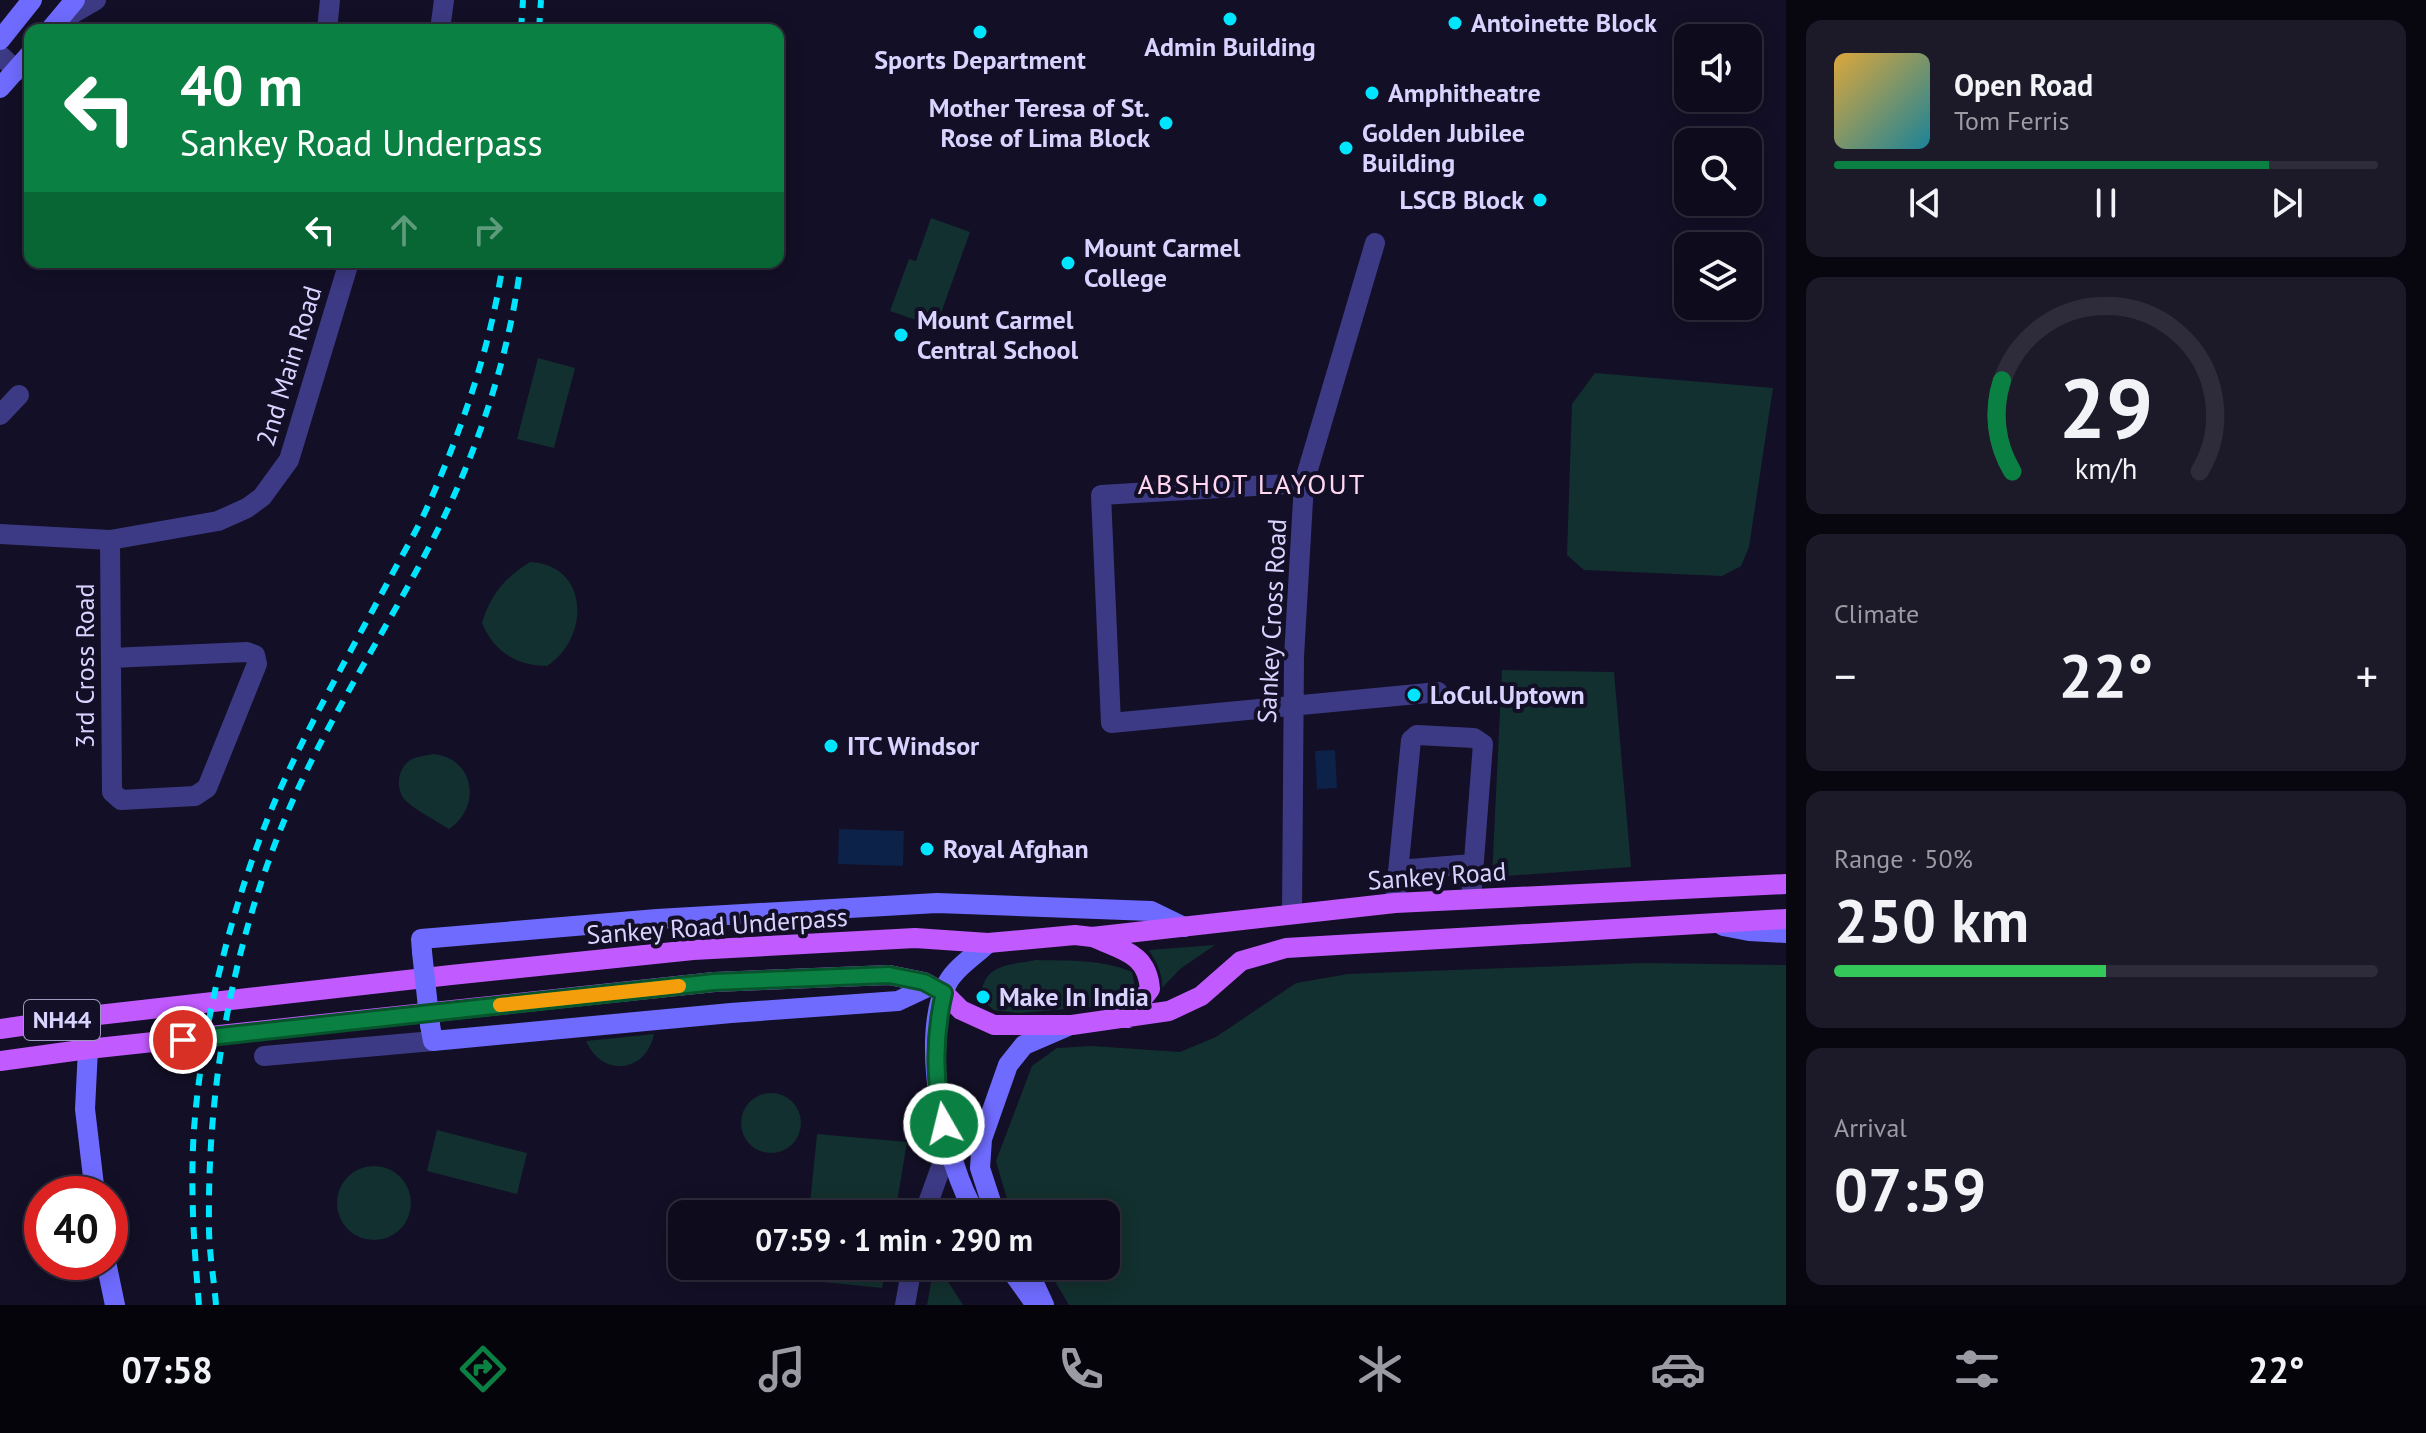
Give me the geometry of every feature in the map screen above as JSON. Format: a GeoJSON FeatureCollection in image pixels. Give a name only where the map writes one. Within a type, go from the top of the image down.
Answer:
{"type":"FeatureCollection","features":[{"type":"Feature","properties":{"kind":"main road","name":"Sankey Road"},"geometry":{"type":"LineString","coordinates":[[988,943],[1075,935],[1092,937],[1395,903],[1786,884]]}},
{"type":"Feature","properties":{"kind":"main road"},"geometry":{"type":"LineString","coordinates":[[937,990],[961,1010],[994,1025],[1072,1025],[1169,1011],[1201,996],[1241,961],[1286,948],[1786,919]]}},
{"type":"Feature","properties":{"kind":"main road","name":"Sankey Road"},"geometry":{"type":"LineString","coordinates":[[1092,937],[1135,956],[1148,971],[1150,989],[1128,1018]]}},
{"type":"Feature","properties":{"kind":"main road","name":"Sankey Road Underpass"},"geometry":{"type":"LineString","coordinates":[[0,1029],[98,1015],[693,950],[915,938],[988,943]]}},
{"type":"Feature","properties":{"kind":"main road","name":"NH44"},"geometry":{"type":"LineString","coordinates":[[0,1061],[714,982],[889,975],[937,990]]}},
{"type":"Feature","properties":{"kind":"street"},"geometry":{"type":"LineString","coordinates":[[0,40],[32,0]]}},
{"type":"Feature","properties":{"kind":"street"},"geometry":{"type":"LineString","coordinates":[[55,24],[75,0]]}},
{"type":"Feature","properties":{"kind":"street"},"geometry":{"type":"LineString","coordinates":[[58,24],[96,0]]}},
{"type":"Feature","properties":{"kind":"street"},"geometry":{"type":"LineString","coordinates":[[328,24],[330,0]]}},
{"type":"Feature","properties":{"kind":"street"},"geometry":{"type":"LineString","coordinates":[[441,24],[444,0]]}},
{"type":"Feature","properties":{"kind":"street"},"geometry":{"type":"LineString","coordinates":[[0,55],[17,71]]}},
{"type":"Feature","properties":{"kind":"street"},"geometry":{"type":"LineString","coordinates":[[0,88],[24,62]]}},
{"type":"Feature","properties":{"kind":"street","name":"Sankey Cross Road"},"geometry":{"type":"LineString","coordinates":[[1292,914],[1293,706],[1304,483],[1375,243]]}},
{"type":"Feature","properties":{"kind":"street","name":"2nd Main Road"},"geometry":{"type":"LineString","coordinates":[[0,534],[110,540],[218,521],[247,508],[262,497],[289,460],[347,268]]}},
{"type":"Feature","properties":{"kind":"street"},"geometry":{"type":"LineString","coordinates":[[0,415],[19,395]]}},
{"type":"Feature","properties":{"kind":"street"},"geometry":{"type":"LineString","coordinates":[[1304,483],[1101,495],[1111,723],[1438,692]]}},
{"type":"Feature","properties":{"kind":"street","name":"3rd Cross Road"},"geometry":{"type":"LineString","coordinates":[[110,540],[112,792],[121,800],[202,794],[257,658],[247,652],[111,658]]}},
{"type":"Feature","properties":{"kind":"street"},"geometry":{"type":"LineString","coordinates":[[1395,903],[1411,740],[1417,735],[1481,741],[1471,899]]}},
{"type":"Feature","properties":{"kind":"street"},"geometry":{"type":"LineString","coordinates":[[1398,870],[1472,864]]}},
{"type":"Feature","properties":{"kind":"street"},"geometry":{"type":"LineString","coordinates":[[432,1033],[421,939],[657,919],[937,903],[1151,911],[1184,927]]}},
{"type":"Feature","properties":{"kind":"street"},"geometry":{"type":"LineString","coordinates":[[1708,924],[1786,933]]}},
{"type":"Feature","properties":{"kind":"street"},"geometry":{"type":"LineString","coordinates":[[264,1056],[432,1033],[898,1001],[937,990],[988,943]]}},
{"type":"Feature","properties":{"kind":"street"},"geometry":{"type":"LineString","coordinates":[[937,990],[939,1104],[958,1179],[969,1200]]}},
{"type":"Feature","properties":{"kind":"street"},"geometry":{"type":"LineString","coordinates":[[990,1200],[980,1168],[982,1139],[1008,1065],[1024,1045],[1072,1025]]}},
{"type":"Feature","properties":{"kind":"street"},"geometry":{"type":"LineString","coordinates":[[88,1049],[85,1109],[93,1176]]}},
{"type":"Feature","properties":{"kind":"street"},"geometry":{"type":"LineString","coordinates":[[929,1200],[949,1145]]}},
{"type":"Feature","properties":{"kind":"street"},"geometry":{"type":"LineString","coordinates":[[110,1280],[115,1305]]}},
{"type":"Feature","properties":{"kind":"street"},"geometry":{"type":"LineString","coordinates":[[905,1305],[909,1280]]}},
{"type":"Feature","properties":{"kind":"street"},"geometry":{"type":"LineString","coordinates":[[1018,1280],[1036,1305]]}},
{"type":"Feature","properties":{"kind":"street"},"geometry":{"type":"LineString","coordinates":[[1032,1280],[1044,1305]]}},
{"type":"Feature","properties":{"kind":"green space"},"geometry":{"type":"Polygon","coordinates":[[[931,218],[970,232],[936,327],[890,311],[909,259],[916,261],[931,218]]]}},
{"type":"Feature","properties":{"kind":"green space"},"geometry":{"type":"Polygon","coordinates":[[[538,358],[575,368],[554,448],[517,439],[538,358]]]}},
{"type":"Feature","properties":{"kind":"green space"},"geometry":{"type":"Polygon","coordinates":[[[1595,373],[1773,388],[1749,547],[1741,566],[1722,576],[1584,570],[1567,555],[1572,404],[1595,373]]]}},
{"type":"Feature","properties":{"kind":"green space"},"geometry":{"type":"Polygon","coordinates":[[[530,562],[550,566],[564,576],[573,589],[577,605],[571,638],[561,654],[547,666],[525,663],[507,655],[493,642],[482,623],[489,604],[500,588],[530,562]]]}},
{"type":"Feature","properties":{"kind":"green space"},"geometry":{"type":"Polygon","coordinates":[[[1502,670],[1614,672],[1631,867],[1492,877],[1502,670]]]}},
{"type":"Feature","properties":{"kind":"green space"},"geometry":{"type":"Polygon","coordinates":[[[433,754],[447,757],[458,764],[469,785],[470,797],[466,809],[460,820],[449,829],[406,801],[400,791],[400,775],[405,765],[418,757],[433,754]]]}},
{"type":"Feature","properties":{"kind":"green space"},"geometry":{"type":"Polygon","coordinates":[[[1215,945],[1180,969],[1162,988],[1160,973],[1149,950],[1215,945]]]}},
{"type":"Feature","properties":{"kind":"green space"},"geometry":{"type":"Polygon","coordinates":[[[1036,960],[1085,962],[1121,968],[1132,972],[1135,987],[1128,1000],[1113,1005],[1019,1013],[994,1010],[981,1000],[982,988],[991,973],[1006,965],[1036,960]]]}},
{"type":"Feature","properties":{"kind":"green space"},"geometry":{"type":"Polygon","coordinates":[[[1643,963],[1786,965],[1786,1305],[1069,1305],[1054,1280],[1120,1280],[1120,1200],[1007,1200],[996,1161],[1032,1066],[1057,1048],[1092,1046],[1180,1052],[1216,1037],[1296,983],[1348,974],[1643,963]]]}},
{"type":"Feature","properties":{"kind":"green space"},"geometry":{"type":"Polygon","coordinates":[[[654,1034],[642,1057],[623,1066],[602,1061],[586,1041],[654,1034]]]}},
{"type":"Feature","properties":{"kind":"green space"},"geometry":{"type":"Polygon","coordinates":[[[771,1093],[782,1095],[792,1102],[799,1112],[799,1134],[792,1144],[782,1151],[771,1153],[760,1151],[750,1144],[743,1134],[741,1123],[743,1112],[750,1102],[760,1095],[771,1093]]]}},
{"type":"Feature","properties":{"kind":"green space"},"geometry":{"type":"Polygon","coordinates":[[[437,1130],[527,1153],[517,1194],[427,1171],[437,1130]]]}},
{"type":"Feature","properties":{"kind":"green space"},"geometry":{"type":"Polygon","coordinates":[[[817,1134],[907,1142],[897,1200],[810,1200],[817,1134]]]}},
{"type":"Feature","properties":{"kind":"green space"},"geometry":{"type":"Polygon","coordinates":[[[367,1166],[381,1166],[395,1172],[405,1182],[411,1203],[409,1217],[395,1234],[381,1240],[367,1240],[353,1234],[343,1224],[337,1210],[337,1196],[343,1182],[353,1172],[367,1166]]]}},
{"type":"Feature","properties":{"kind":"green space"},"geometry":{"type":"Polygon","coordinates":[[[803,1280],[883,1280],[882,1288],[803,1280]]]}},
{"type":"Feature","properties":{"kind":"green space"},"geometry":{"type":"Polygon","coordinates":[[[931,1280],[947,1280],[963,1305],[927,1305],[931,1280]]]}},
{"type":"Feature","properties":{"kind":"water"},"geometry":{"type":"Polygon","coordinates":[[[1335,750],[1337,788],[1317,789],[1315,751],[1335,750]]]}},
{"type":"Feature","properties":{"kind":"water"},"geometry":{"type":"Polygon","coordinates":[[[839,829],[904,831],[903,866],[838,864],[839,829]]]}},
{"type":"Feature","properties":{"kind":"railway"},"geometry":{"type":"LineString","coordinates":[[521,24],[523,0]]}},
{"type":"Feature","properties":{"kind":"railway"},"geometry":{"type":"LineString","coordinates":[[539,24],[541,0]]}},
{"type":"Feature","properties":{"kind":"railway"},"geometry":{"type":"LineString","coordinates":[[199,1305],[193,1217],[194,1129],[212,1004],[233,920],[260,839],[288,773],[417,528],[439,480],[483,357],[502,268]]}},
{"type":"Feature","properties":{"kind":"railway"},"geometry":{"type":"LineString","coordinates":[[216,1305],[209,1227],[213,1120],[227,1014],[253,909],[269,859],[306,771],[407,589],[459,485],[493,392],[510,327],[520,268]]}},
{"type":"Feature","properties":{"kind":"slow traffic"},"geometry":{"type":"LineString","coordinates":[[500,1005],[679,986]]}},
{"type":"Feature","properties":{"kind":"place","name":"Admin Building"},"geometry":{"type":"Point","coordinates":[1230,19]}},
{"type":"Feature","properties":{"kind":"place","name":"Antoinette Block"},"geometry":{"type":"Point","coordinates":[1455,23]}},
{"type":"Feature","properties":{"kind":"place","name":"Sports Department"},"geometry":{"type":"Point","coordinates":[980,32]}},
{"type":"Feature","properties":{"kind":"place","name":"Amphitheatre"},"geometry":{"type":"Point","coordinates":[1372,93]}},
{"type":"Feature","properties":{"kind":"place","name":"Mother Teresa of St. Rose of Lima Block"},"geometry":{"type":"Point","coordinates":[1166,123]}},
{"type":"Feature","properties":{"kind":"place","name":"Golden Jubilee Building"},"geometry":{"type":"Point","coordinates":[1346,148]}},
{"type":"Feature","properties":{"kind":"place","name":"LSCB Block"},"geometry":{"type":"Point","coordinates":[1540,200]}},
{"type":"Feature","properties":{"kind":"place","name":"Mount Carmel College"},"geometry":{"type":"Point","coordinates":[1068,263]}},
{"type":"Feature","properties":{"kind":"place","name":"Mount Carmel Central School"},"geometry":{"type":"Point","coordinates":[901,335]}},
{"type":"Feature","properties":{"kind":"place","name":"LoCul.Uptown"},"geometry":{"type":"Point","coordinates":[1414,695]}},
{"type":"Feature","properties":{"kind":"place","name":"ITC Windsor"},"geometry":{"type":"Point","coordinates":[831,746]}},
{"type":"Feature","properties":{"kind":"place","name":"Royal Afghan"},"geometry":{"type":"Point","coordinates":[927,849]}},
{"type":"Feature","properties":{"kind":"place","name":"Make In India"},"geometry":{"type":"Point","coordinates":[983,997]}},
{"type":"Feature","properties":{"kind":"district","name":"ABSHOT LAYOUT"},"geometry":{"type":"Point","coordinates":[1252,484]}},
{"type":"Feature","properties":{"kind":"route"},"geometry":{"type":"LineString","coordinates":[[183,1040],[714,982],[889,975],[924,982],[944,993],[936,1040],[939,1104],[944,1124]]}}]}
